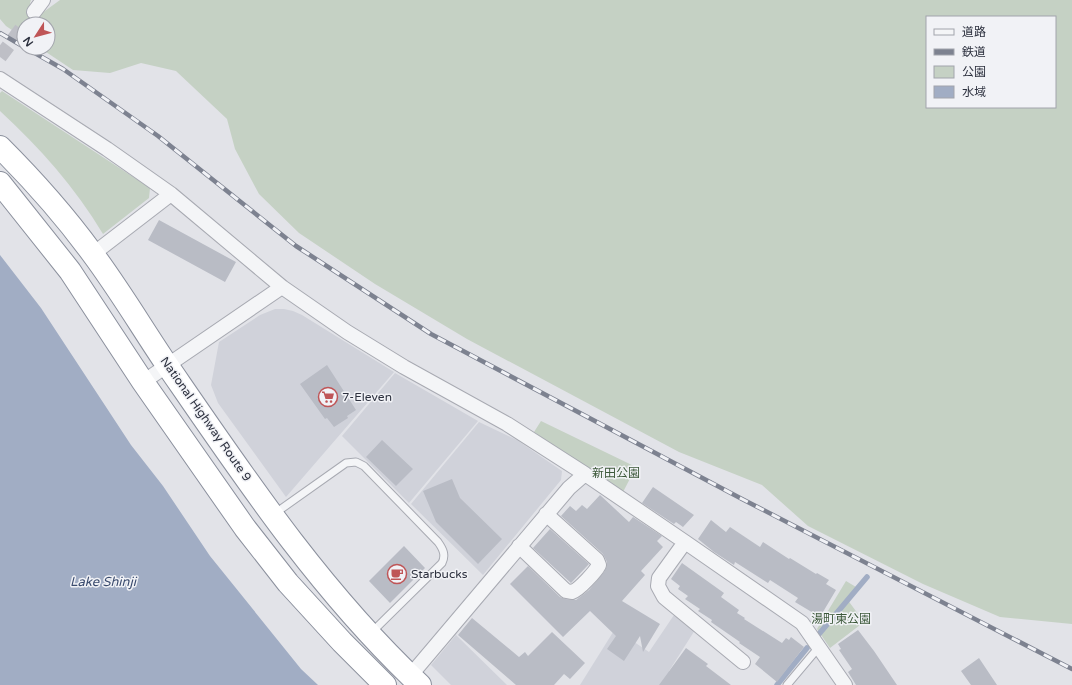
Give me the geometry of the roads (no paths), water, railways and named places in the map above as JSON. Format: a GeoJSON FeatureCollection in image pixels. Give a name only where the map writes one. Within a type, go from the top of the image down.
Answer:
{"type":"FeatureCollection","features":[{"type":"Feature","properties":{"kind":"highway","name":"National Highway Route 9"},"geometry":{"type":"LineString","coordinates":[[0,148],[57,208],[92,254],[273,515],[316,572],[369,634],[415,680]]}},
{"type":"Feature","properties":{"kind":"highway"},"geometry":{"type":"LineString","coordinates":[[0,183],[70,271],[144,382],[245,528],[288,583],[342,642],[385,685]]}},
{"type":"Feature","properties":{"kind":"street"},"geometry":{"type":"LineString","coordinates":[[34,12],[42,0]]}},
{"type":"Feature","properties":{"kind":"street"},"geometry":{"type":"LineString","coordinates":[[0,79],[107,149],[171,194],[282,287],[347,332],[404,367],[507,424],[585,474],[802,624],[845,685]]}},
{"type":"Feature","properties":{"kind":"street"},"geometry":{"type":"LineString","coordinates":[[92,254],[171,194]]}},
{"type":"Feature","properties":{"kind":"street"},"geometry":{"type":"LineString","coordinates":[[144,382],[282,287]]}},
{"type":"Feature","properties":{"kind":"street"},"geometry":{"type":"LineString","coordinates":[[415,680],[519,546],[568,488],[585,474]]}},
{"type":"Feature","properties":{"kind":"street"},"geometry":{"type":"LineString","coordinates":[[519,546],[566,591],[573,592],[578,589],[597,569],[599,564],[597,560],[546,514]]}},
{"type":"Feature","properties":{"kind":"street"},"geometry":{"type":"LineString","coordinates":[[685,542],[659,578],[658,586],[664,597],[744,662]]}},
{"type":"Feature","properties":{"kind":"lane"},"geometry":{"type":"LineString","coordinates":[[273,515],[346,463],[356,462],[364,466],[438,542],[444,554],[442,563],[369,634]]}},
{"type":"Feature","properties":{"kind":"lane"},"geometry":{"type":"LineString","coordinates":[[787,685],[819,647]]}},
{"type":"Feature","properties":{"kind":"water","name":"Lake Shinji"},"geometry":{"type":"Polygon","coordinates":[[[0,255],[41,308],[131,445],[163,486],[210,556],[301,669],[318,685],[0,685],[0,255]]]}},
{"type":"Feature","properties":{"kind":"waterway"},"geometry":{"type":"LineString","coordinates":[[819,634],[867,577]]}},
{"type":"Feature","properties":{"kind":"waterway"},"geometry":{"type":"LineString","coordinates":[[777,685],[807,648]]}},
{"type":"Feature","properties":{"kind":"tunnel"},"geometry":{"type":"LineString","coordinates":[[0,57],[16,36]]}},
{"type":"Feature","properties":{"kind":"railway"},"geometry":{"type":"LineString","coordinates":[[0,33],[16,42]]}},
{"type":"Feature","properties":{"kind":"railway"},"geometry":{"type":"LineString","coordinates":[[40,56],[63,69],[158,136],[296,246],[431,334],[742,499],[1072,669]]}},
{"type":"Feature","properties":{"kind":"place","name":"7-Eleven"},"geometry":{"type":"Point","coordinates":[328,397]}},
{"type":"Feature","properties":{"kind":"place","name":"Starbucks"},"geometry":{"type":"Point","coordinates":[397,574]}},
{"type":"Feature","properties":{"kind":"park label","name":"新田公園"},"geometry":{"type":"Point","coordinates":[616,473]}},
{"type":"Feature","properties":{"kind":"park label","name":"湯町東公園"},"geometry":{"type":"Point","coordinates":[841,619]}}]}
